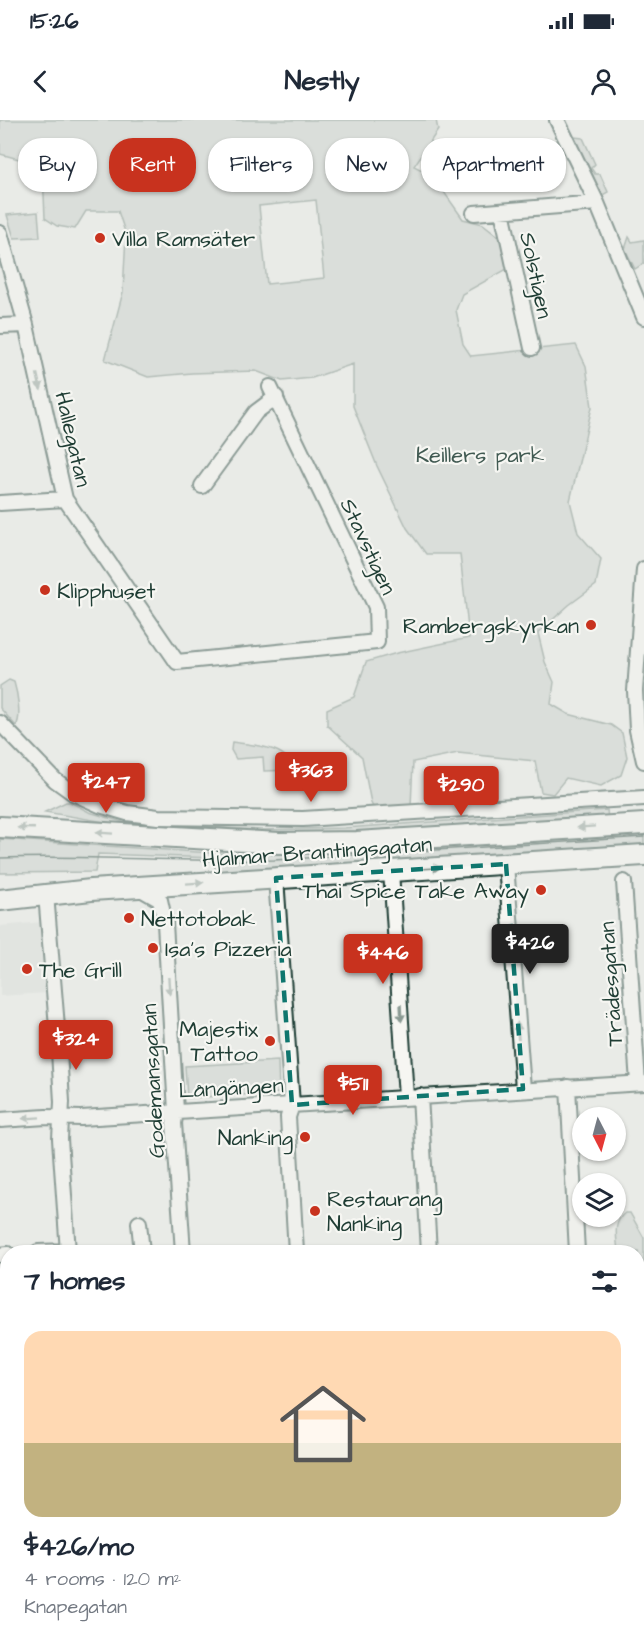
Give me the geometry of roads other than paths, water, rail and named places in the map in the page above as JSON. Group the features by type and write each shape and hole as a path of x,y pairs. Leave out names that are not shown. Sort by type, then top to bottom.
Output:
{"main road":[{"name":"Hjalmar Brantingsgatan","path":"0,827 279,843 357,842 644,824"},
{"name":"Hjalmar Brantingsgatan","path":"0,900 137,887 644,855"}],"street":[{"path":"557,120 597,203 644,317"},
{"name":"Solstigen","path":"474,213 597,203"},
{"name":"Solstigen","path":"502,211 531,348"},
{"name":"Hallegatan","path":"0,233 26,324 65,499 177,662"},
{"path":"0,326 26,324"},
{"name":"Stavstigen","path":"177,662 377,642 376,607 273,392 202,486"},
{"path":"0,503 65,499"},
{"path":"644,569 635,691 637,730 644,761"},
{"path":"0,723 54,780 73,793 100,805 127,813 158,817 313,819 644,798"},
{"path":"506,864 523,1089"},
{"path":"391,871 428,1245"},
{"path":"276,878 291,1105 288,1117 296,1245"},
{"name":"Trädesgatan","path":"624,882 641,1083"},
{"name":"Godemansgatan","path":"137,887 160,900 162,907 183,1245"},
{"path":"46,894 56,1001 62,1117 60,1139 68,1245"},
{"name":"Långängen","path":"0,1120 81,1118 641,1083"},
{"path":"568,1087 577,1245"},
{"path":"139,1223 141,1245"}],"tram line":[{"path":"0,858 274,860 644,837"}],"place":[{"name":"Villa Ramsäter","path":"100,238"},
{"name":"Klipphuset","path":"45,590"},
{"name":"Rambergskyrkan","path":"591,625"},
{"name":"Thai Spice Take Away","path":"541,890"},
{"name":"Nettotobak","path":"129,918"},
{"name":"Isa's Pizzeria","path":"153,948"},
{"name":"The Grill","path":"27,969"},
{"name":"Majestix Tattoo","path":"270,1041"},
{"name":"Nanking","path":"305,1137"},
{"name":"Restaurang Nanking","path":"315,1211"}],"park label":[{"name":"Keillers park","path":"480,454"}]}
